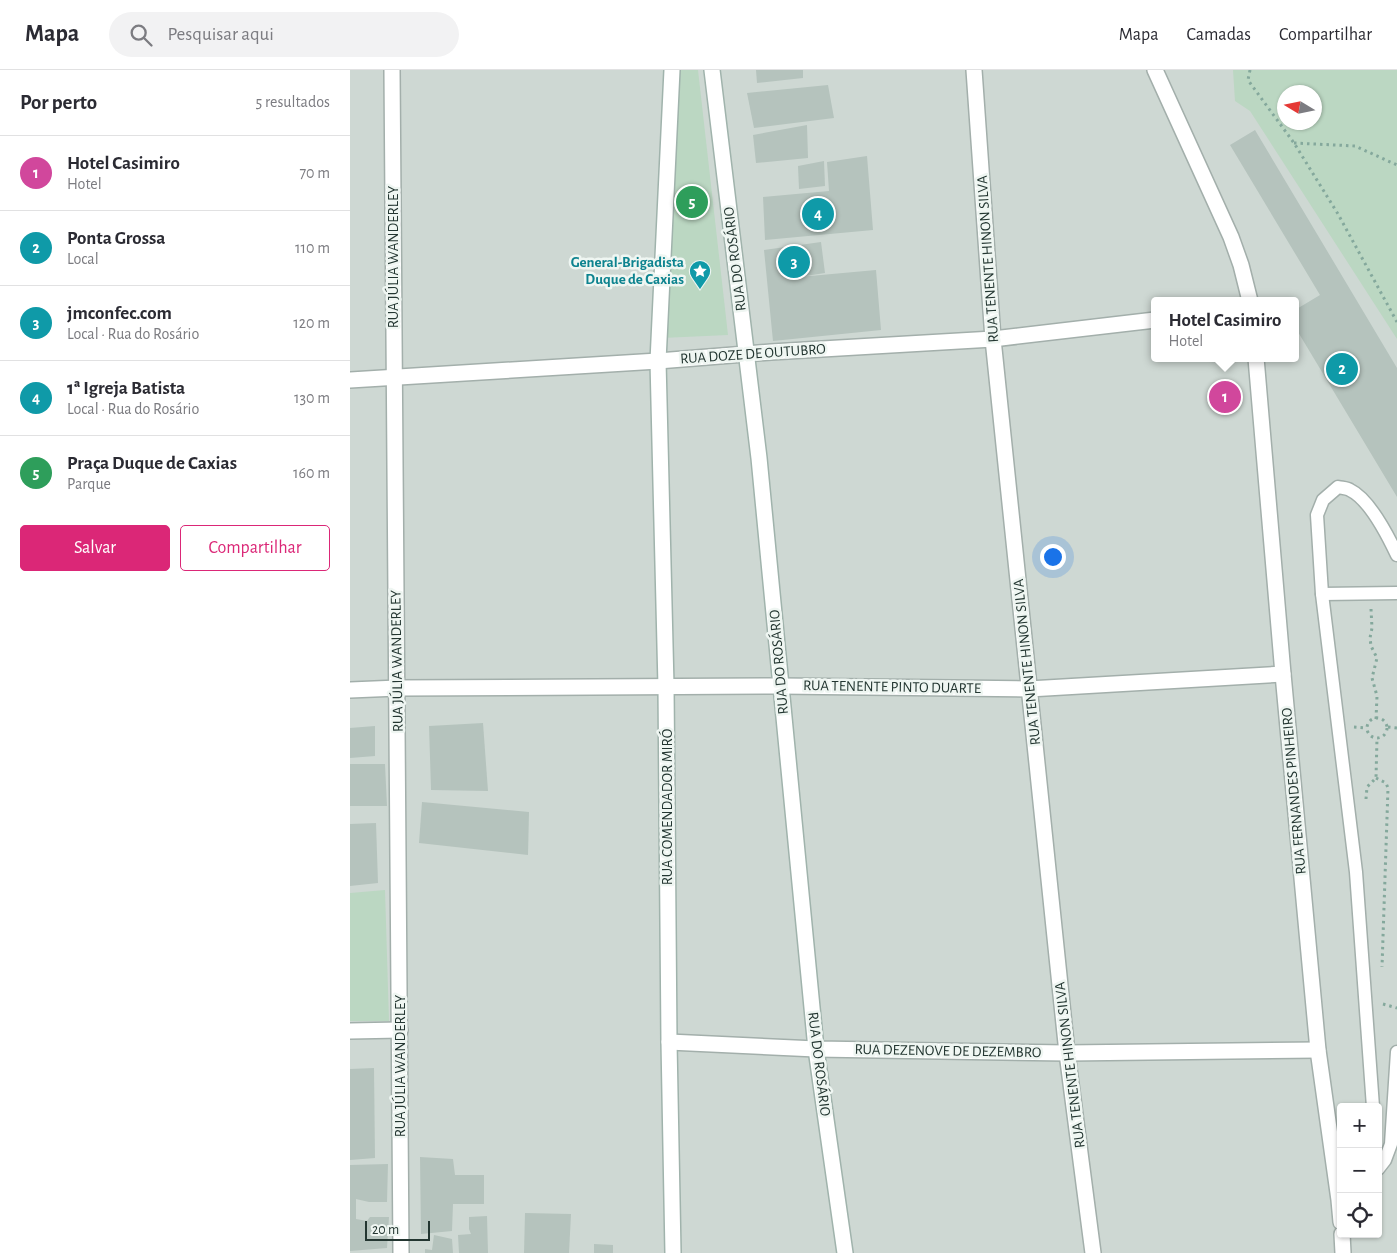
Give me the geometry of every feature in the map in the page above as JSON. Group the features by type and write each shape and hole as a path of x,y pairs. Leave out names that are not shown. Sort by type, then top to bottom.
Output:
{"street":[{"name":"RUA JÚLIA WANDERLEY","path":"392,70 401,1253"},
{"name":"RUA COMENDADOR MIRÓ","path":"672,70 658,361 666,686 673,1253"},
{"name":"RUA DO ROSÁRIO","path":"712,70 759,458 816,1049 845,1253"},
{"name":"RUA TENENTE HINON SILVA","path":"974,70 993,339 1067,1053 1093,1253"},
{"path":"1155,70 1231,237 1241,265 1249,297"},
{"name":"RUA DOZE DE OUTUBRO","path":"350,380 993,339 1151,320"},
{"name":"RUA FERNANDES PINHEIRO","path":"1256,362 1318,1050 1336,1149 1339,1193"},
{"name":"RUA TENENTE PINTO DUARTE","path":"350,690 666,686 1029,689 1283,674"},
{"path":"350,1031 400,1030"},
{"name":"RUA DEZENOVE DE DEZEMBRO","path":"669,1042 816,1049 1067,1053 1318,1050"},
{"path":"1342,1238 1343,1253"}],"lane":[{"path":"1373,1103 1356,872 1322,594 1317,515 1323,500 1338,487 1350,490 1366,503 1397,555"},
{"path":"1322,594 1397,593"},
{"path":"1382,1164 1391,1144 1397,1052"}],"path":[{"path":"1250,70 1248,80 1294,143 1338,214 1397,322"},
{"path":"1294,143 1355,146 1397,166"},
{"path":"1370,593 1372,628 1370,638 1371,646 1377,658 1372,678 1377,696 1376,719"},
{"path":"1388,727 1382,738 1370,736 1367,730 1368,724 1372,719 1379,718 1388,727 1397,728"},
{"path":"1378,738 1376,778 1386,782 1388,788 1382,972"},
{"path":"1384,996 1385,1004"}],"shaded area":[{"path":"350,70 1397,70 1397,1253 350,1253"}],"green space":[{"path":"679,70 698,70 728,335 662,338"},
{"path":"1233,70 1397,70 1397,339 1250,111 1235,101"},
{"path":"385,890 389,1021 350,1021 350,893"}],"building":[{"path":"756,70 803,70 803,78 757,83"},
{"path":"828,85 834,118 754,128 747,93"},
{"path":"807,125 808,158 756,163 753,135"},
{"path":"1255,130 1397,368 1397,497 1299,334 1299,308 1320,295 1230,145"},
{"path":"867,156 873,230 765,240 763,197 829,191 827,162"},
{"path":"824,161 825,186 799,189 798,166"},
{"path":"821,242 825,273 799,277 876,270 881,330 773,341 764,250"},
{"path":"483,723 488,791 431,790 429,726"},
{"path":"375,726 375,756 350,758 350,728"},
{"path":"350,764 385,764 387,806 350,806"},
{"path":"422,802 529,812 528,855 419,843"},
{"path":"376,823 378,883 350,886 350,824"},
{"path":"374,1068 375,1158 350,1160 350,1069"},
{"path":"420,1157 453,1159 455,1175 484,1175 484,1204 453,1204 452,1231 421,1234"},
{"path":"388,1164 387,1202 369,1202 356,1199 356,1219 367,1221 370,1217 389,1217 387,1248 350,1251 350,1165"},
{"path":"525,1213 571,1214 569,1253 524,1253"},
{"path":"487,1216 488,1253 459,1253 458,1235 471,1234 469,1217"},
{"path":"434,1235 452,1239 453,1253 425,1253 425,1249 432,1250"},
{"path":"594,1244 613,1245 613,1253 594,1253"}],"place":[{"name":"Praça Duque de Caxias","path":"692,202"},
{"name":"1ª Igreja Batista","path":"818,214"},
{"name":"jmconfec.com","path":"794,262"},
{"name":"General-Brigadista Duque de Caxias","path":"700,290"},
{"name":"Ponta Grossa","path":"1342,369"},
{"name":"Hotel Casimiro","path":"1225,397"}]}
